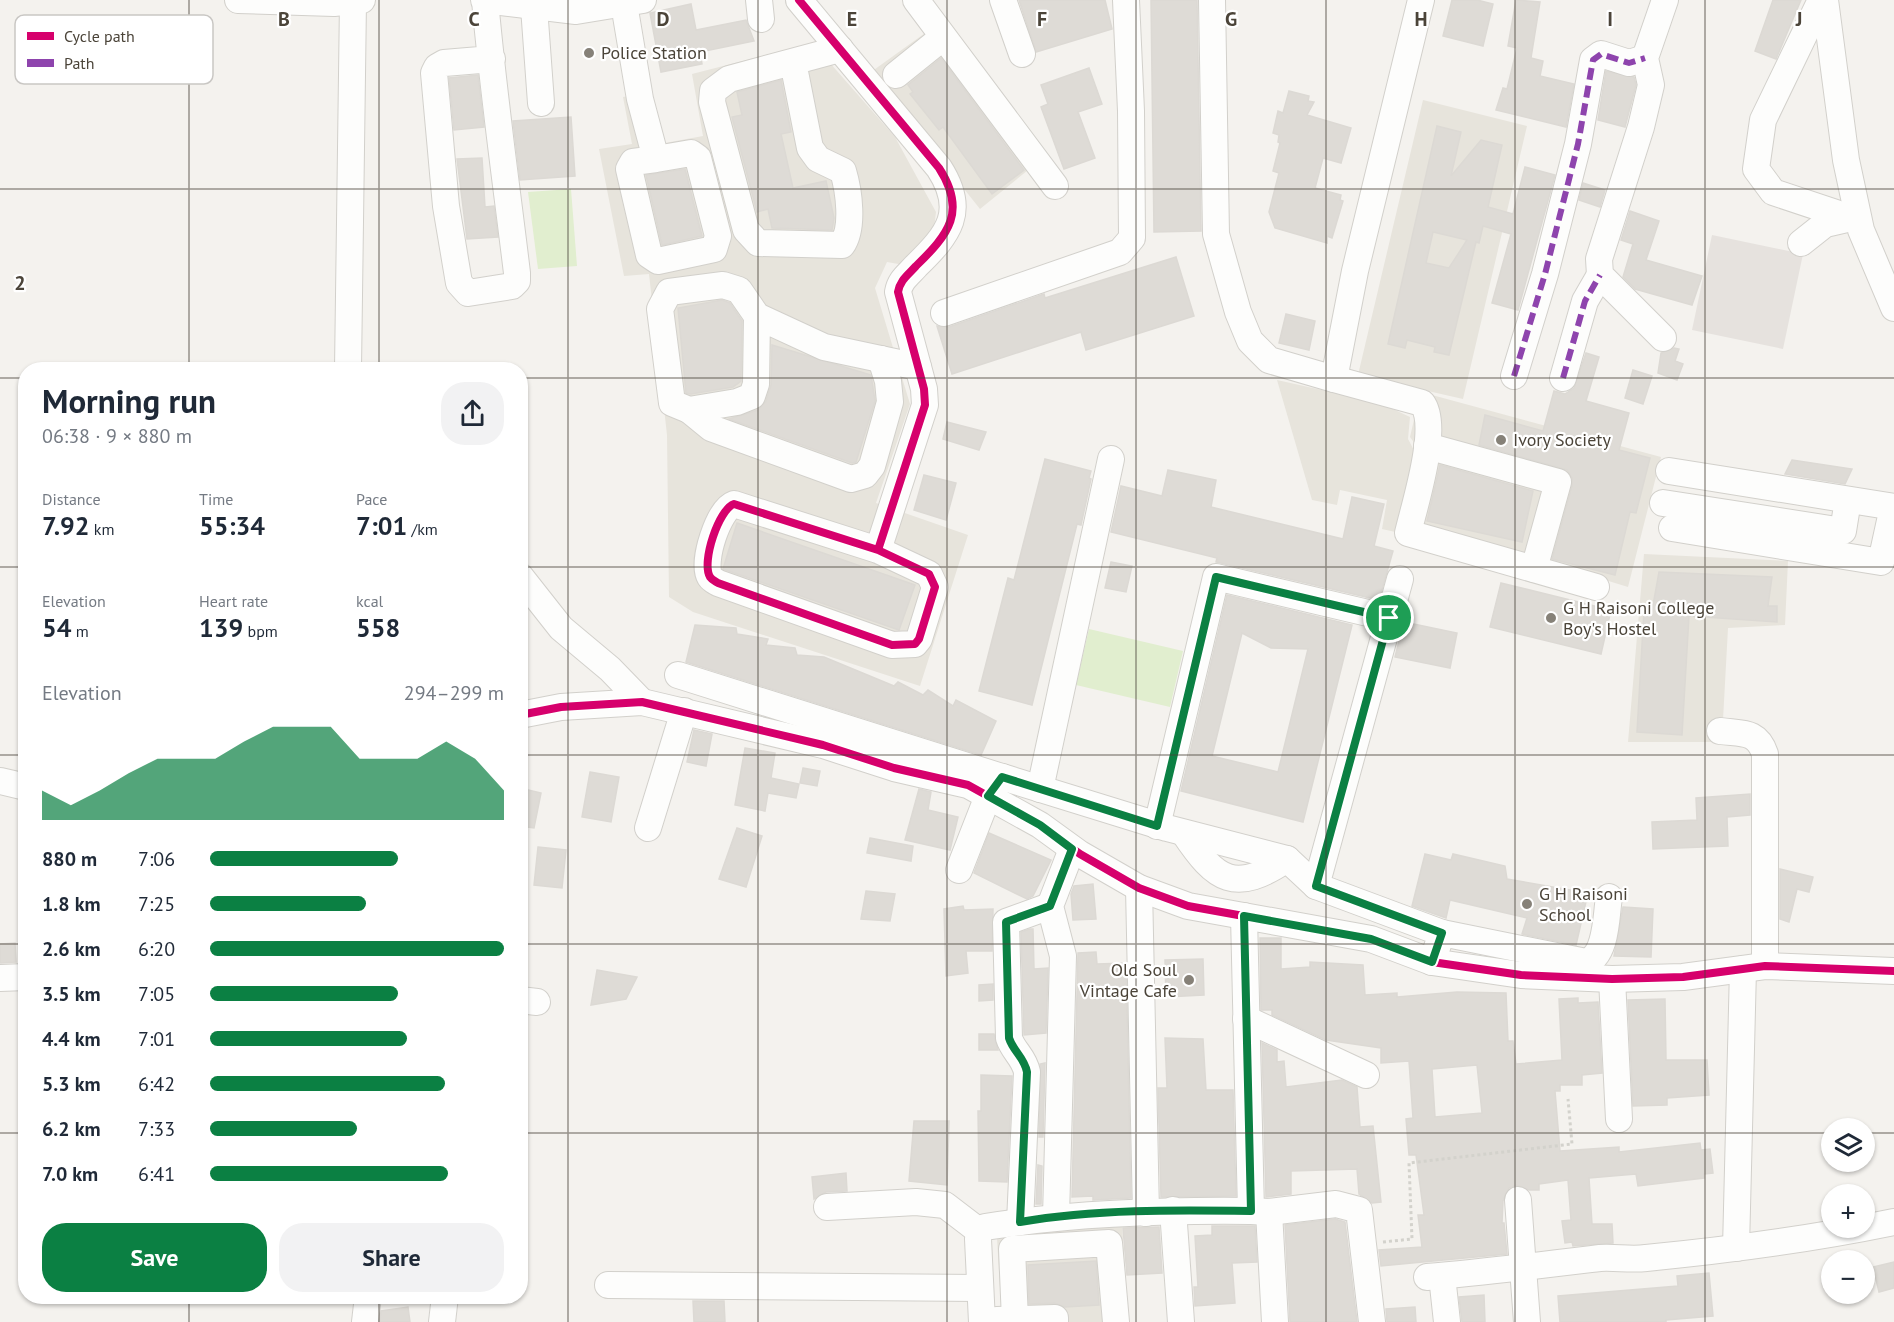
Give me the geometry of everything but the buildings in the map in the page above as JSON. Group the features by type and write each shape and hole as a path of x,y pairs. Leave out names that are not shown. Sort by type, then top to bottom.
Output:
{"street":[{"path":"238,0 351,1 348,362"},
{"path":"492,59 444,63 437,67 434,73 448,217 459,283 468,293 512,286 517,281 492,59 490,0 576,11 633,2 640,99 656,159"},
{"path":"799,0 939,168 950,183 955,202 952,221 943,236 900,283 901,306 924,389 925,405 878,550"},
{"path":"916,0 942,38 1055,186"},
{"path":"1003,0 1022,54"},
{"path":"944,313 1120,252 1132,238 1131,111 1126,0"},
{"path":"1212,0 1216,234 1238,312 1250,340 1269,360 1422,403 1428,410 1427,446 1408,533 1596,587"},
{"path":"1334,379 1355,272 1421,0"},
{"path":"1563,378 1585,301 1600,275 1599,259 1641,127 1651,85 1645,58 1665,0"},
{"path":"1802,243 1825,224 1851,218 1773,192 1756,169 1763,120 1823,0"},
{"path":"1823,0 1846,160 1861,230 1884,267 1894,308"},
{"path":"534,7 541,102"},
{"path":"896,75 942,38"},
{"path":"793,62 810,148 818,159 843,171 848,228 847,238 842,245 768,244 753,240 746,230 712,102 713,91 720,84 793,62 840,49"},
{"path":"1514,376 1545,274 1578,144 1593,60 1601,54 1629,63 1645,58"},
{"path":"691,153 698,159 718,236 714,249 658,261 649,255 629,169 633,162 656,159 691,153"},
{"path":"1600,275 1663,338"},
{"path":"881,359 888,381 890,402 872,466 857,479 851,479 711,428 689,410 672,403 660,309 669,292 723,285 739,290 757,316 824,347 881,359 918,367"},
{"path":"689,410 737,402 752,396 756,384 757,316"},
{"path":"1427,446 1558,482 1534,569"},
{"path":"1040,789 1111,459"},
{"path":"1669,471 1894,507 1881,562 1672,528"},
{"path":"1663,503 1843,531 1848,500"},
{"path":"734,504 878,550 929,574 934,581 935,587 919,639 915,644 892,645 718,583 710,577 708,568 708,553 723,510 734,504"},
{"path":"1157,826 1216,577 1389,618"},
{"path":"1316,886 1400,579"},
{"path":"528,586 561,628 610,669 642,702"},
{"path":"678,675 995,787 1072,849 1138,888 1188,906 1371,939 1432,962 1521,975 1612,979 1683,977 1754,968 1894,971"},
{"path":"528,713 561,707 642,702 823,745 894,768 968,785 1040,789 1157,826 1287,859 1316,886 1442,933 1586,962 1593,960 1599,952 1610,897"},
{"path":"648,828 684,711"},
{"path":"1720,731 1752,735 1761,742 1765,754 1736,1248"},
{"path":"0,781 18,785"},
{"path":"959,870 995,787"},
{"path":"1056,1217 1063,956 1050,906 1072,849"},
{"path":"1138,888 1146,1213"},
{"path":"1020,1222 1027,1072 1022,1056 1011,1046 1009,1038 1006,922 1050,906"},
{"path":"1244,916 1246,1019 1260,1211 1275,1322"},
{"path":"1432,962 1442,933"},
{"path":"0,978 18,977"},
{"path":"1612,979 1619,1119"},
{"path":"1246,1019 1366,1076"},
{"path":"1518,1200 1527,1322"},
{"path":"828,1207 916,1202 945,1205 979,1232"},
{"path":"979,1232 985,1227 1056,1217 1173,1210 1260,1211 1336,1204 1359,1210 1372,1322"},
{"path":"1173,1210 1181,1322"},
{"path":"1447,1322 1435,1277 1602,1258 1642,1259 1736,1248 1833,1235 1894,1222"},
{"path":"979,1232 982,1321 1055,1318 1055,1322"},
{"path":"1015,1320 1012,1249 1109,1243 1116,1322"},
{"path":"608,1285 980,1287"},
{"path":"365,1322 367,1304"},
{"path":"442,1322 444,1304"}],"path":[{"path":"1363,1243 1412,1239 1409,1163 1572,1144 1568,1099"}],"shaded area":[{"path":"946,18 1043,158 980,209 871,72"},
{"path":"789,49 799,75 830,63 895,137 936,212 933,237 904,265 887,262 875,288 910,404 876,503 968,535 920,686 693,612 669,597 667,435 649,274 624,276 599,149 632,144 623,97 652,92 665,143 703,136 692,74"},
{"path":"1423,100 1527,126 1463,399 1362,376 1661,457 1628,587 1414,521 1429,463 1410,437 1416,411 1358,375"},
{"path":"1712,235 1803,254 1783,349 1692,330"},
{"path":"1277,380 1380,403 1410,417 1408,439 1416,454 1400,533 1382,529 1387,500 1340,490 1337,505 1312,500"},
{"path":"1644,554 1788,561 1785,625 1728,628 1723,720 1715,721 1712,742 1628,742"},
{"path":"1122,1226 1129,1322 1002,1322 997,1238 1011,1231"}],"green space":[{"path":"571,189 577,266 538,269 528,192"},
{"path":"1089,629 1183,651 1170,707 1076,685"}],"marked path":[{"path":"1514,376 1545,274 1578,144 1593,60 1601,54 1629,63 1645,58"},
{"path":"1563,378 1585,301 1600,275"}],"cycle path":[{"path":"799,0 939,168 952,197 953,209 945,232 905,278 898,292 924,389 925,405 878,550 734,504 728,508 717,525 710,549 708,570 711,578 718,583 892,645 915,644 919,639 935,587 929,574 878,550"},
{"path":"528,713 561,707 642,702 823,745 894,768 968,785 1040,825 1080,854 1139,888 1188,906 1371,939 1432,962 1521,975 1612,979 1683,977 1765,966 1894,971"}],"place":[{"name":"Police Station","path":"589,53"},
{"name":"Ivory Society","path":"1501,440"},
{"name":"G H Raisoni College Boy's Hostel","path":"1551,618"},
{"name":"G H Raisoni School","path":"1527,904"},
{"name":"Old Soul Vintage Cafe","path":"1189,980"}],"route":[{"path":"1216,577 1389,618 1316,886 1442,933 1432,962 1371,939 1244,916 1251,1211 1173,1210 1056,1217 1020,1222 1027,1072 1022,1056 1011,1046 1009,1038 1006,922 1050,906 1072,849 1040,825 988,796 1002,777 1157,826 1216,577"}]}
